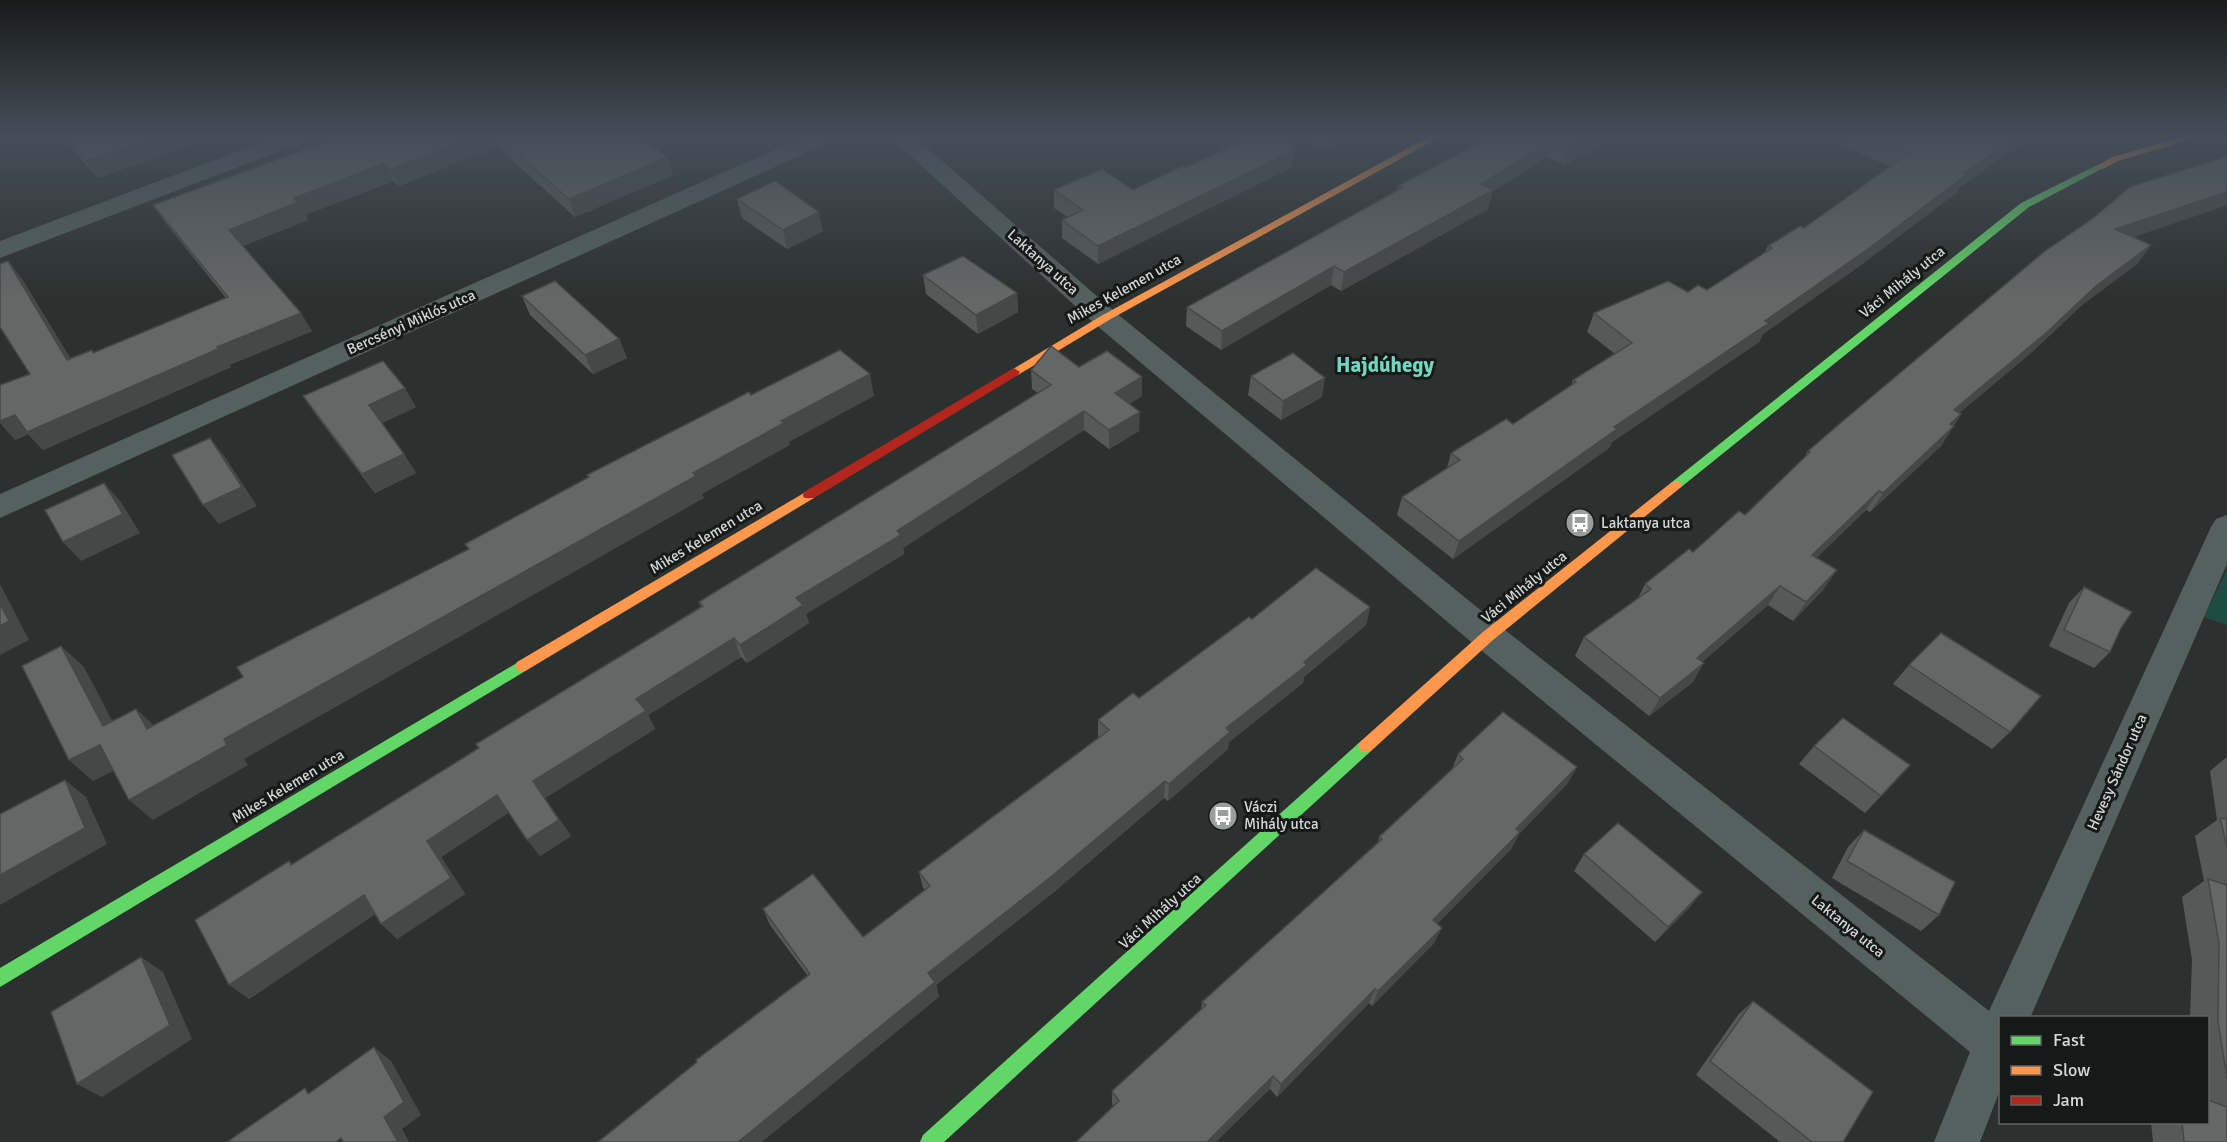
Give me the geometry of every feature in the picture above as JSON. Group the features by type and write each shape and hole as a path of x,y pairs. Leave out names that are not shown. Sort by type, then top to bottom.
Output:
{"street":[{"path":"0,250 156,190"},
{"name":"Bercsényi Miklós utca","path":"0,507 704,190"},
{"name":"Laktanya utca","path":"961,190 1105,318 1488,636 1999,1030"},
{"name":"Mikes Kelemen utca","path":"0,978 1105,318 1338,190"},
{"name":"Váci Mihály utca","path":"930,1142 1488,636 2025,205 2054,190"},
{"name":"Hevesy Sándor utca","path":"2008,1016 2227,527"},
{"name":"Hevesy Sándor utca","path":"1957,1142 1999,1037"}],"green space":[{"path":"2227,570 2227,625 2204,617"}],"building":[{"path":"193,190 314,190 294,198 298,202 229,230 301,313 217,347 218,349 27,432 15,415 0,421 0,385 30,374 0,327 0,264 8,261 67,360 92,350 93,353 228,297 153,205"},
{"path":"559,190 590,190 569,199"},
{"path":"755,190 788,190 819,212 783,230 737,199"},
{"path":"1054,190 1212,190 1098,246 1062,220 1083,210"},
{"path":"1398,190 1492,190 1344,272 1334,266 1222,331 1187,307"},
{"path":"1857,190 1945,190 1868,249 1765,321 1769,323 1614,427 1617,429 1459,541 1402,497 1460,460 1451,453 1506,419 1513,424 1576,382 1573,380 1632,343 1594,313 1668,281 1688,292 1698,285 1707,290 1772,248 1768,246 1800,226 1804,228"},
{"path":"2126,190 2227,190 2115,229 2151,245 2096,286 2046,333 1954,410 1961,414 1950,424 1954,426 1883,493 1879,491 1812,555 1837,570 1806,602 1780,586 1697,658 1704,663 1660,698 1584,637 1651,589 1645,584 1689,549 1693,552 1739,511 1745,515 1810,452 1808,451 1844,420 2045,251 2092,219"},
{"path":"963,256 1017,293 976,315 923,275"},
{"path":"555,281 619,339 585,355 522,296"},
{"path":"1051,346 1079,367 1107,351 1142,377 1115,393 1140,412 1109,430 1084,411 897,531 901,535 796,598 803,605 740,645 734,638 636,699 646,711 533,781 559,820 527,840 497,795 427,841 451,878 381,924 364,895 229,985 195,920 289,861 291,865 479,748 476,744 703,606 699,602 1051,385 1031,370"},
{"path":"840,350 870,374 781,421 784,423 693,473 696,476 224,739 227,745 129,800 100,745 69,760 22,666 61,646 103,726 136,709 147,729 243,677 237,667 469,549 465,544 589,477 587,475 749,392 751,395"},
{"path":"1293,353 1325,378 1283,401 1251,376"},
{"path":"383,361 405,388 369,405 404,454 362,474 303,396"},
{"path":"210,438 242,487 203,505 172,455"},
{"path":"104,483 123,514 63,542 45,510"},
{"path":"1316,568 1370,607 1304,662 1307,665 1226,728 1230,732 1169,784 1165,781 1052,876 928,973 935,982 738,1142 598,1142 697,1062 696,1060 810,974 763,909 813,874 863,937 930,886 919,872 1109,730 1098,720 1133,693 1139,698 1249,617 1252,619"},
{"path":"2084,587 2132,612 2121,628 2110,652 2064,630"},
{"path":"0,604 9,621 0,626"},
{"path":"1941,633 2041,696 2010,732 1909,665"},
{"path":"1503,712 1577,767 1516,829 1520,832 1433,920 1442,928 1378,991 1375,989 1281,1084 1273,1076 1207,1142 1076,1142 1119,1101 1112,1091 1206,1005 1202,1002 1382,839 1379,837 1463,759 1458,754"},
{"path":"1843,718 1910,765 1881,796 1814,746"},
{"path":"65,780 85,828 0,875 0,814"},
{"path":"2220,818 2227,819 2227,847"},
{"path":"1618,823 1702,892 1668,927 1584,854"},
{"path":"1864,830 1955,882 1939,915 1847,861"},
{"path":"2208,879 2227,885 2227,1078 2218,1021 2219,943"},
{"path":"141,957 170,1025 77,1084 51,1012"},
{"path":"1753,1001 1873,1092 1843,1142 1812,1142 1710,1061"},
{"path":"374,1047 404,1102 384,1117 398,1142 343,1142 341,1138 336,1142 227,1142 305,1088 308,1094"},
{"path":"2209,1100 2227,1107 2227,1142 2184,1142 2182,1124 2209,1124"}],"traffic: fast":[{"path":"1676,485 2025,205 2054,190"},
{"path":"0,978 522,666"},
{"path":"930,1142 1366,746"}],"traffic: slow":[{"path":"1014,372 1105,318 1338,190"},
{"path":"1366,746 1488,636 1676,485"},
{"path":"522,666 809,495"}],"traffic: jam":[{"path":"809,495 1014,372"}],"place":[{"name":"Laktanya utca","path":"1580,523"},
{"name":"Váczi Mihály utca","path":"1223,816"}],"district":[{"name":"Hajdúhegy","path":"1385,365"}]}
